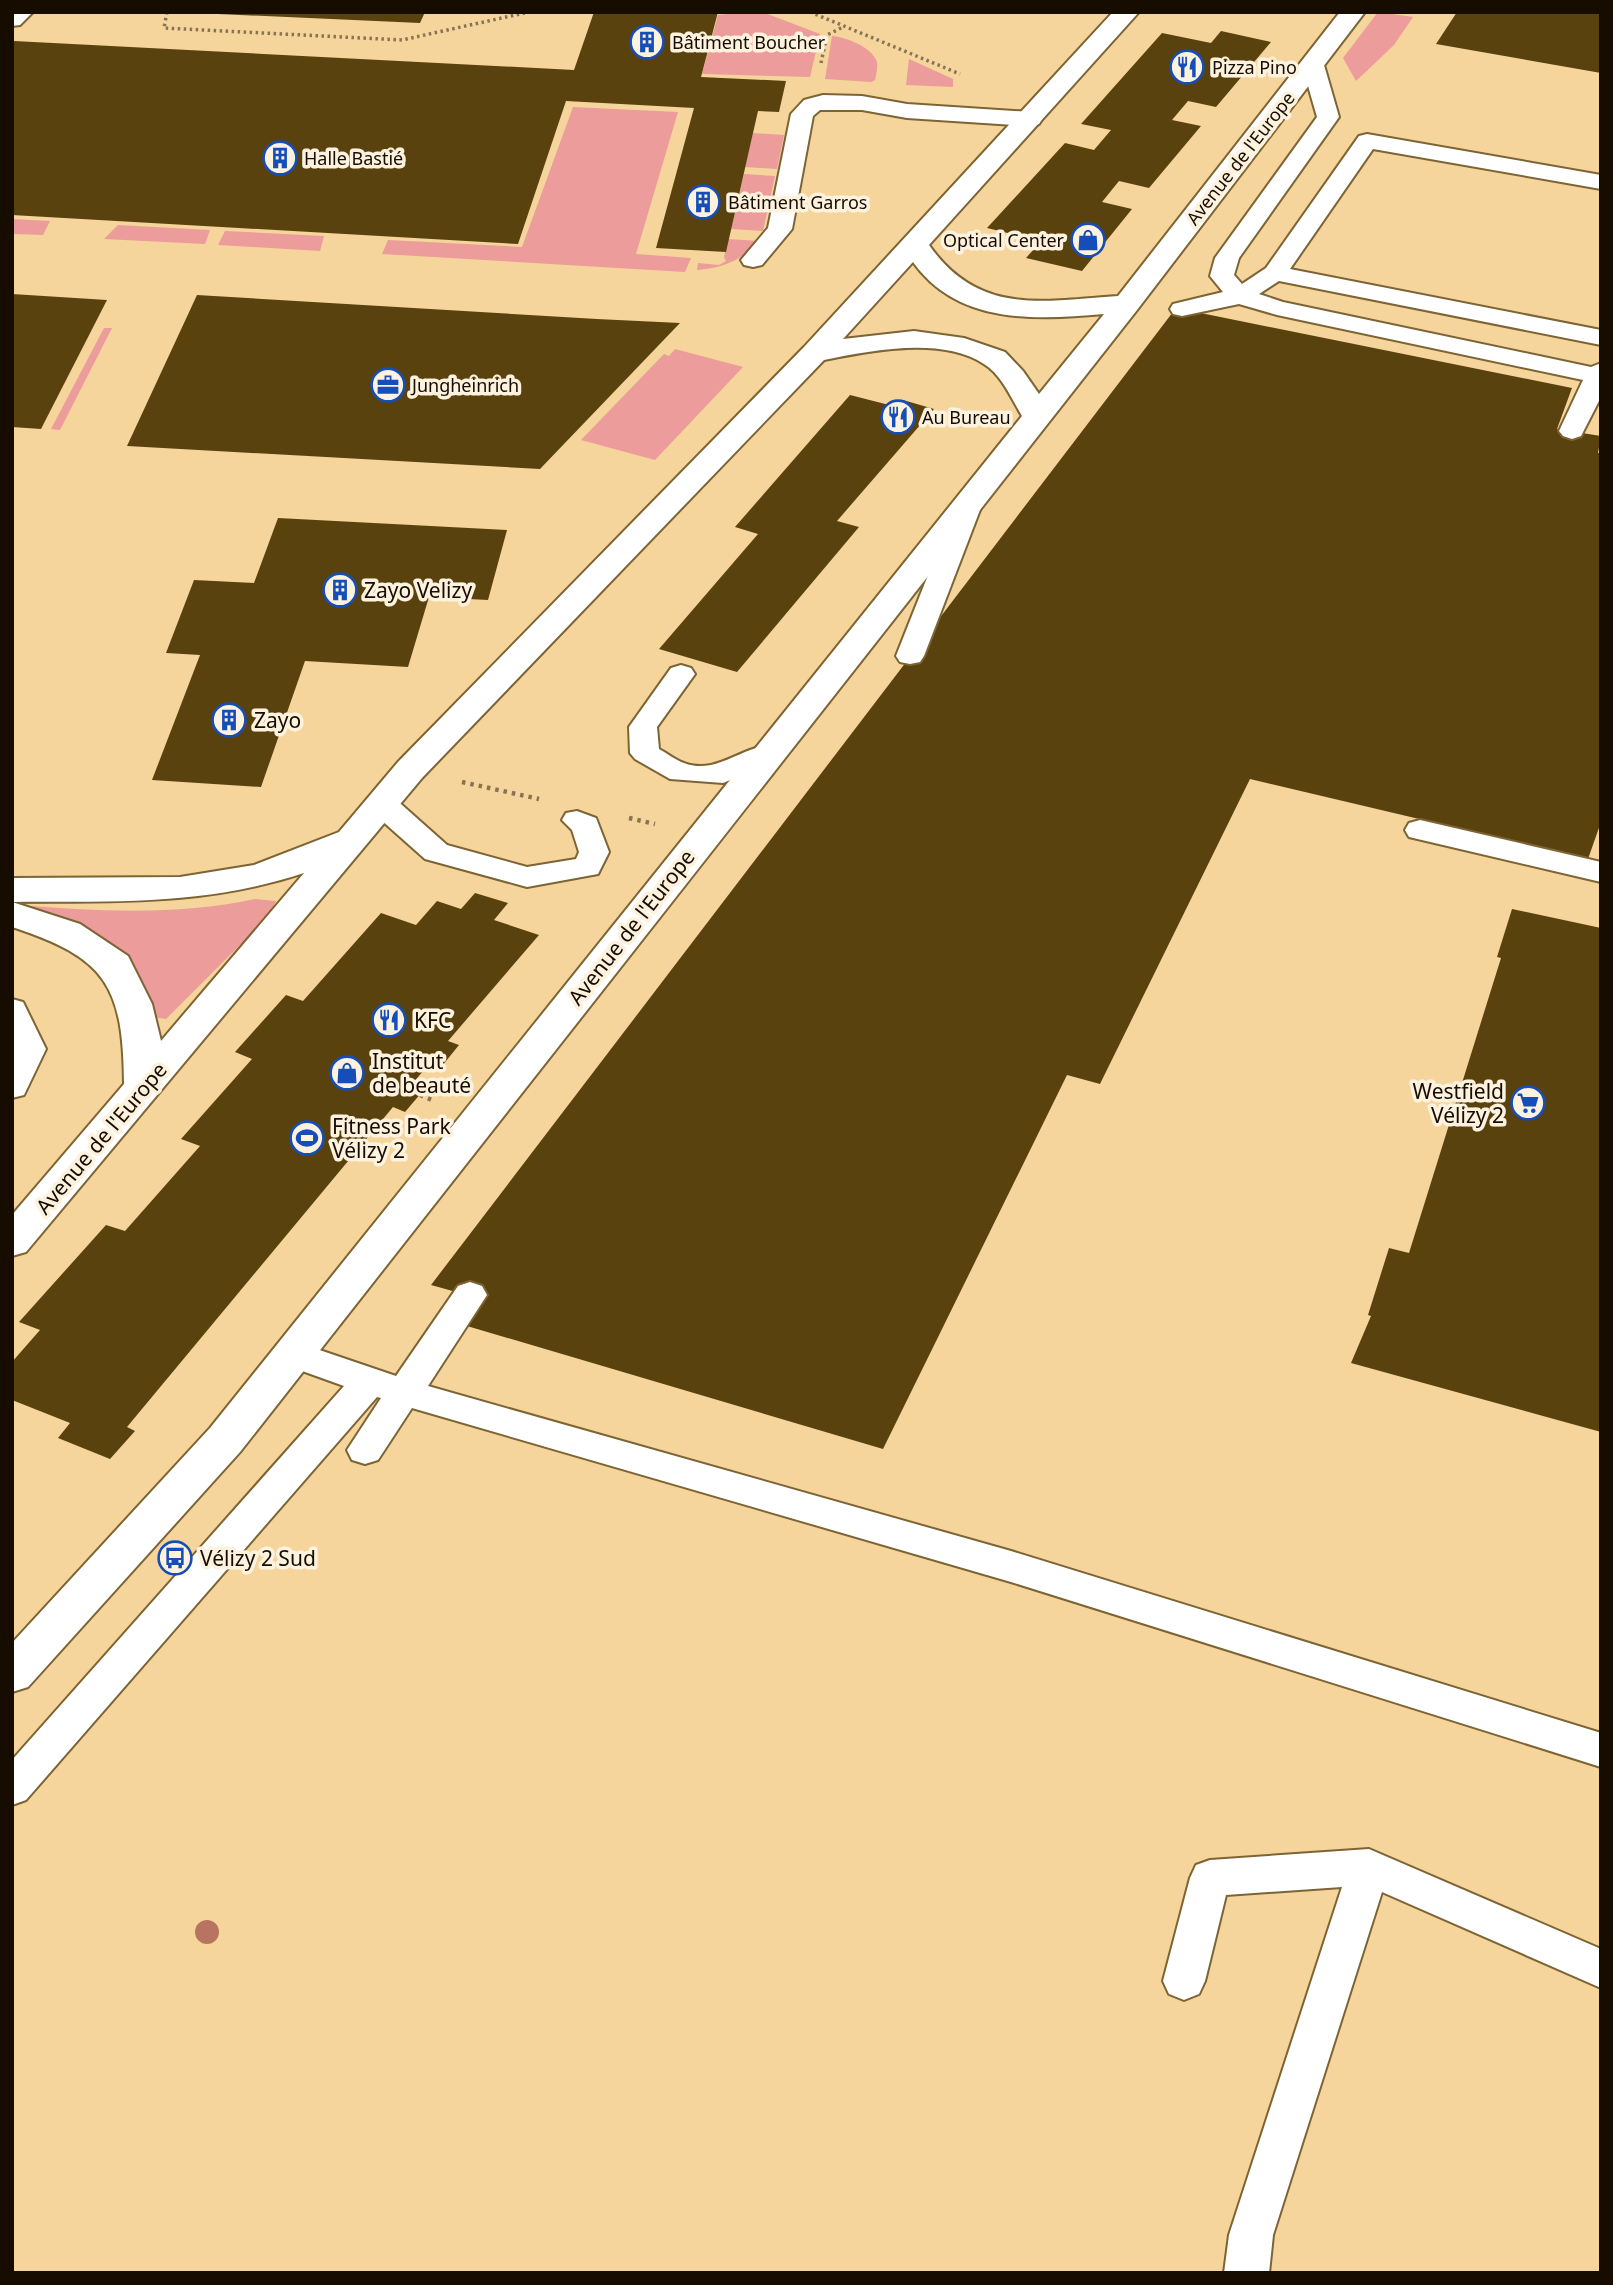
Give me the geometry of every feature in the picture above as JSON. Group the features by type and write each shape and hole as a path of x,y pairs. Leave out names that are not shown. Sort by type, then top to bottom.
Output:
{"street":[{"name":"Avenue de l'Europe","path":"12,1242 410,770 814,353 1128,12"},
{"name":"Avenue de l'Europe","path":"12,1674 225,1440 771,753 1036,414 1127,303 1353,12"},
{"path":"914,244 932,269 952,288 988,303 1030,310 1127,303"},
{"path":"814,353 873,342 918,338 958,344 994,357 1020,385 1036,414"},
{"path":"12,890 135,892 225,885 307,861 353,836"},
{"path":"12,914 67,932 115,965 136,1016 142,1040 143,1087"}],"lane":[{"path":"12,20 22,12"},
{"path":"1313,65 1328,117 1227,258 1223,276 1240,296 1277,309 1598,380 1572,431"},
{"path":"753,260 780,229 804,109 823,102 862,103 907,111 1037,113"},
{"path":"1182,309 1240,296 1275,273 1367,141 1601,182"},
{"path":"1275,273 1601,338"},
{"path":"910,656 973,495"},
{"path":"681,674 643,727 645,753 680,773 723,774 771,753"},
{"path":"382,804 436,852 527,877 587,867 594,852 585,825 576,820"},
{"path":"1420,830 1601,872"},
{"path":"12,1010 30,1049 12,1087"},
{"path":"365,1450 470,1295"},
{"path":"293,1354 405,1393 811,1507 1222,1629 1601,1749"},
{"path":"12,1788 369,1382"},
{"path":"1184,1981 1210,1878 1369,1867 1601,1969"},
{"path":"1246,2273 1251,2235 1369,1867"}],"path":[{"path":"167,12 164,28 402,40 529,12"},
{"path":"810,12 954,70 964,77"}],"shaded area":[{"path":"12,12 1601,12 1601,2273 12,2273"},
{"path":"1378,12 1413,17 1394,45 1356,81 1343,58"},
{"path":"765,13 820,34 810,77 702,74 718,15"},
{"path":"832,36 844,38 870,52 877,62 875,80 825,79"},
{"path":"909,59 953,79 953,87 906,85"},
{"path":"573,107 678,112 636,254 691,258 685,272 382,254 388,240 522,247"},
{"path":"753,133 784,135 777,169 745,167"},
{"path":"744,174 775,176 763,231 731,229"},
{"path":"12,219 50,221 43,235 12,234"},
{"path":"118,225 210,230 205,244 104,239"},
{"path":"225,231 324,236 320,251 218,245"},
{"path":"728,239 759,241 731,262 715,267 697,270 698,263 719,265 726,261 724,257"},
{"path":"104,328 112,328 60,430 51,429"},
{"path":"675,349 743,367 655,460 581,440 664,354 669,356"},
{"path":"255,899 276,901 270,915 166,1019 153,1017 16,905 136,911 196,908"}],"building":[{"path":"218,12 425,12 420,23"},
{"name":"Halle Bastié","path":"594,12 718,12 701,77 786,81 779,112 758,111 726,252 656,248 694,108 566,101 518,244 12,215 14,41 574,70"},
{"path":"1457,12 1601,12 1601,73 1436,44"},
{"path":"1221,31 1271,42 1216,107 1188,101 1172,120 1201,126 1149,188 1119,181 1102,202 1132,209 1082,271 1026,258 1041,241 987,228 1065,143 1094,150 1111,130 1081,124 1162,33 1211,43"},
{"path":"12,294 107,300 41,429 12,427"},
{"name":"Jungheinrich","path":"197,295 680,323 540,469 127,446"},
{"path":"1176,308 1572,388 1557,429 1601,436 1598,453 1601,453 1601,822 1588,859 1250,779 1100,1084 1067,1075 883,1449 467,1326 485,1300 431,1285"},
{"path":"850,395 897,407 903,400 934,409 837,521 859,527 737,672 659,649 758,534 735,527"},
{"name":"Zayo Velizy","path":"278,518 507,530 488,600 429,597 408,667 305,661 261,787 152,780 200,655 166,653 194,580 254,583"},
{"path":"475,893 508,903 494,920 539,935 448,1041 459,1045 442,1066 431,1062 415,1081 428,1085 405,1112 393,1107 127,1427 135,1431 110,1459 58,1438 70,1423 12,1400 12,1362 40,1330 19,1322 106,1225 125,1231 200,1146 181,1139 252,1059 235,1052 286,995 303,1001 381,913 416,925 437,901 461,909"},
{"name":"Westfield Vélizy 2","path":"1512,909 1601,928 1601,1432 1351,1363 1371,1316 1368,1315 1389,1248 1409,1253 1501,958 1497,957"}],"place":[{"name":"Bâtiment Boucher","path":"647,42"},
{"name":"Pizza Pino","path":"1187,67"},
{"name":"Halle Bastié","path":"280,158"},
{"name":"Bâtiment Garros","path":"703,202"},
{"name":"Optical Center","path":"1088,240"},
{"name":"Jungheinrich","path":"388,385"},
{"name":"Au Bureau","path":"898,417"},
{"name":"Zayo Velizy","path":"340,590"},
{"name":"Zayo","path":"229,720"},
{"name":"KFC","path":"389,1020"},
{"name":"Institut de beauté","path":"347,1073"},
{"name":"Westfield Vélizy 2","path":"1528,1103"},
{"name":"Fitness Park Vélizy 2","path":"307,1138"},
{"name":"Vélizy 2 Sud","path":"175,1558"}]}
